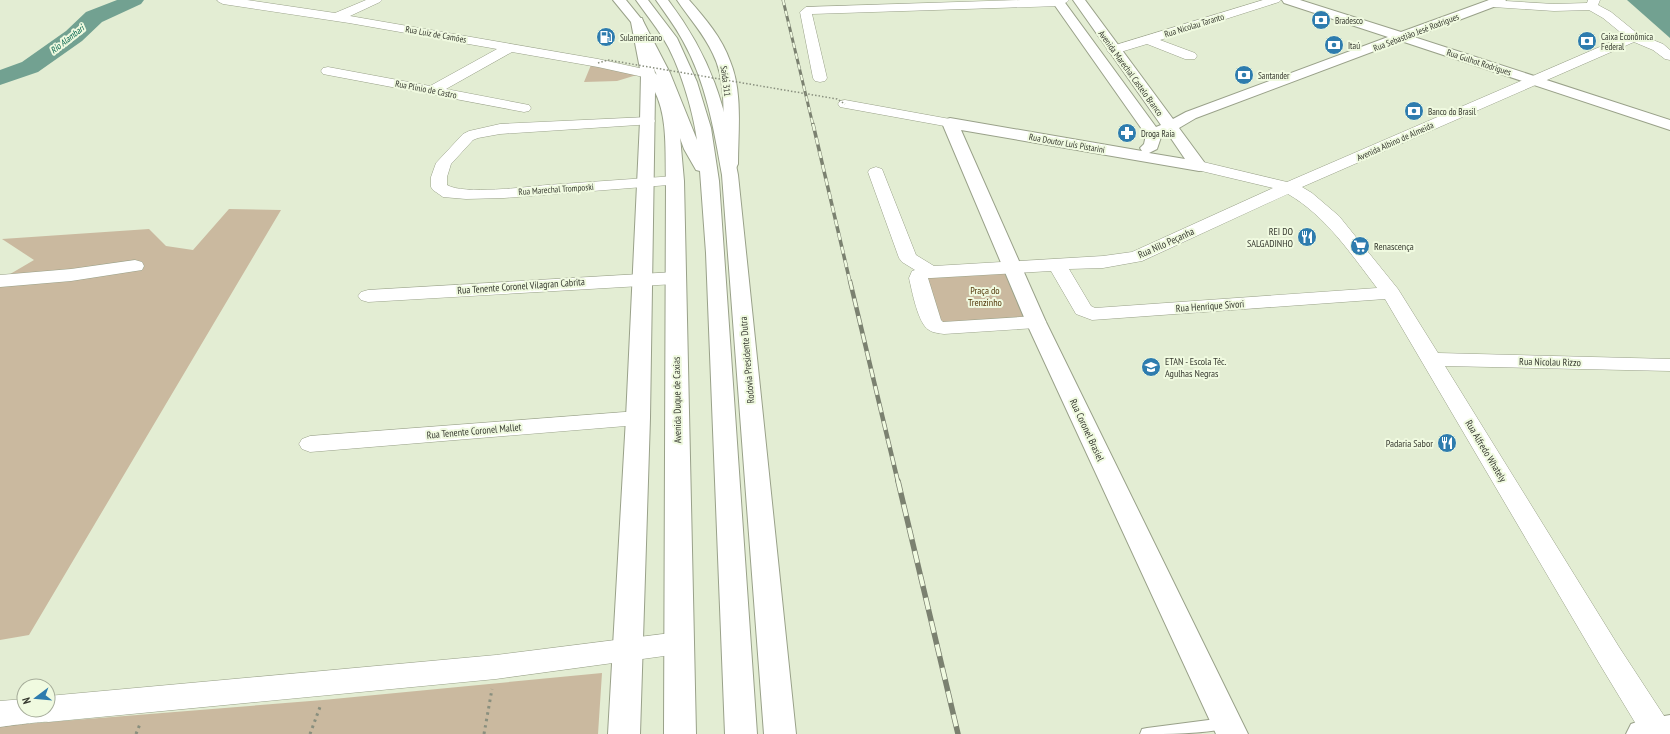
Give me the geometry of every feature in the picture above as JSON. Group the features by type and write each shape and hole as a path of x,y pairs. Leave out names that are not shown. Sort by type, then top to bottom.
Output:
{"main road":[{"path":"618,0 637,21 663,73 692,149 720,178"},
{"name":"Rodovia Presidente Dutra","path":"642,0 670,38 690,82 703,128 720,178 780,734"},
{"name":"Rodovia Presidente Dutra","path":"662,0 689,38 709,83 722,125 720,178 741,734"},
{"name":"Saída 311","path":"683,0 708,34 723,61 729,86 720,178"},
{"name":"Avenida Marechal Castelo Branco","path":"1079,0 1198,166"},
{"name":"Rua Gulhot Rodrigues","path":"1288,0 1670,126"},
{"name":"Avenida Marechal Castelo Branco","path":"1060,1 1154,135"},
{"name":"Rua Sebastião Jesé Rodrigues","path":"1154,135 1191,115 1496,1"},
{"path":"624,734 647,183 648,74 637,21"},
{"name":"Avenida Duque de Caxias","path":"648,74 657,80 665,94 670,115 675,181 680,734"},
{"name":"Rua Doutor Luís Pistarini","path":"950,123 1198,166"},
{"name":"Rua Coronel Brasiel","path":"950,123 1036,322 1229,729"},
{"path":"1139,156 1151,146 1154,135"}],"street":[{"name":"Rua Luiz de Camões","path":"223,0 337,17 598,63 648,74"},
{"path":"337,17 376,0"},
{"name":"Rua Nicolau Taranto","path":"1114,50 1274,0"},
{"path":"820,78 811,7 1060,1"},
{"path":"1496,1 1538,7 1593,3 1634,37 1658,47 1670,56"},
{"name":"Avenida Albino de Almeida","path":"1289,187 1634,37"},
{"path":"1148,40 1190,56"},
{"path":"432,91 509,48"},
{"name":"Rua Plinio de Castro","path":"328,71 524,108"},
{"name":"Rua Doutor Luís Pistarini","path":"845,104 950,123"},
{"name":"Rua Marechal Tromposki","path":"648,121 500,129 474,134 468,137 444,163 439,176 439,188 449,193 504,193 675,181"},
{"name":"Rua Doutor Luís Pistarini","path":"1198,166 1289,187"},
{"path":"876,172 908,258 930,272"},
{"name":"Rua Nilo Peçanha","path":"1011,266 1103,262 1136,257 1289,187"},
{"name":"Rua Alfredo Whately","path":"1289,187 1306,197 1333,220 1391,293 1657,732"},
{"name":"Rua Henrique Sivori","path":"1058,264 1083,310 1092,314 1391,293"},
{"path":"0,281 71,276 134,266"},
{"path":"1011,266 930,272 919,275 918,278 932,324 937,327 944,328 1036,322"},
{"name":"Rua Tenente Coronel Vilagran Cabrita","path":"368,296 643,278 675,278"},
{"name":"Rua Nicolau Rizzo","path":"1431,359 1670,365"},
{"name":"Rua Tenente Coronel Mallet","path":"310,444 638,418"},
{"path":"56,708 496,667 679,643"},
{"path":"0,714 16,712"}],"lane":[{"path":"1147,734 1229,729"}],"path":[{"path":"598,63 608,60 616,61 837,98 845,104"},
{"path":"820,78 834,94 844,99 845,104"},
{"path":"484,734 496,667"},
{"path":"310,734 323,700 326,683"}],"green space":[{"path":"591,65 640,74 617,81 584,82"},
{"path":"229,209 281,210 29,635 0,640 0,280 34,260 2,239 149,229 166,246 193,250"},
{"name":"Praça do Trenzinho","path":"1008,269 1026,318 937,325 922,276"},
{"path":"602,673 598,734 0,734 0,726 323,700"}],"water":[{"path":"1627,0 1670,0 1670,38"}],"waterway":[{"name":"Rio Alambari","path":"0,78 30,67 74,36 94,17 134,0"}],"railway":[{"path":"783,0 813,125"},
{"path":"813,124 850,282"},
{"path":"850,281 898,482"},
{"path":"898,481 958,734"}],"place":[{"name":"Bradesco","path":"1321,20"},
{"name":"Sulamericano","path":"606,37"},
{"name":"Caixa Econômica Federal","path":"1587,41"},
{"name":"Itaú","path":"1334,45"},
{"name":"Santander","path":"1244,75"},
{"name":"Banco do Brasil","path":"1414,111"},
{"name":"Droga Raia","path":"1127,133"},
{"name":"REI DO SALGADINHO","path":"1307,237"},
{"name":"Renascença","path":"1360,246"},
{"name":"ETAN - Escola Téc. Agulhas Negras","path":"1151,367"},
{"name":"Padaria Sabor","path":"1447,443"}]}
